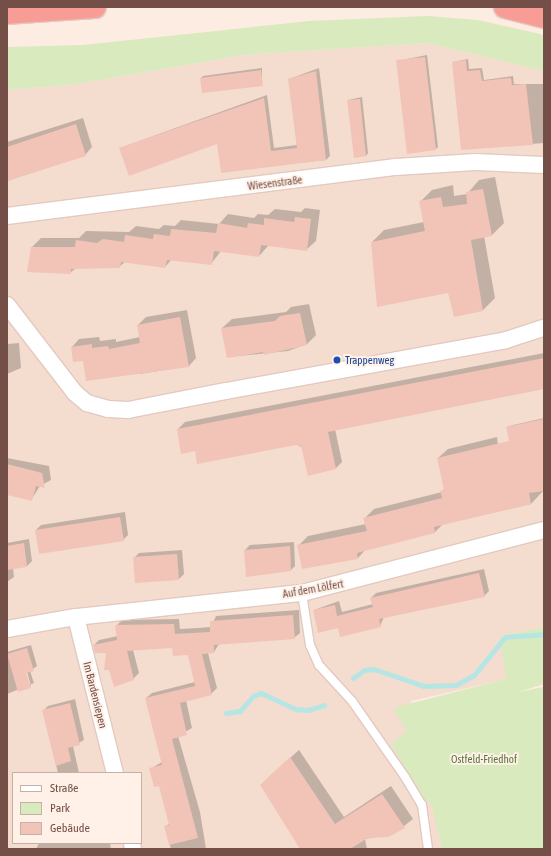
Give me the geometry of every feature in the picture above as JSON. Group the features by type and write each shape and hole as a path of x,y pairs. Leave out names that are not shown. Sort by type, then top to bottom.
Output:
{"highway":[{"path":"7,14 95,7"},
{"path":"505,7 544,17"}],"street":[{"name":"Wiesenstraße","path":"7,216 396,167 475,162 544,165"},
{"path":"7,306 75,393 88,403 108,409 128,410 506,340 544,328"},
{"name":"Auf dem Lölfert","path":"7,629 76,617 302,593 544,530"},
{"name":"Im Bardensiepen","path":"76,617 115,772"}],"lane":[{"path":"302,593 310,645 319,665 352,701 405,777 422,805 428,849"}],"shaded area":[{"path":"427,43 544,71 544,627 501,636 507,679 411,701 442,849 7,849 7,90 71,85 244,55"}],"green space":[{"path":"428,16 478,20 544,35 544,71 427,43 244,55 71,85 7,90 7,47 83,45 309,21"},
{"name":"Ostfeld-Friedhof","path":"544,627 544,684 518,692 544,687 544,849 442,849 431,803 425,800 391,744 407,731 393,708 506,679 500,636"}],"building":[{"path":"425,57 436,150 407,154 396,60"},
{"path":"466,60 467,71 480,70 482,81 511,78 512,85 526,84 533,145 461,150 452,62"},
{"path":"261,70 263,86 202,93 200,78"},
{"path":"316,71 326,160 221,173 217,144 129,176 119,148 264,98 271,151 297,148 288,79"},
{"path":"360,99 366,156 354,158 347,100"},
{"path":"76,124 86,156 7,181 7,147"},
{"path":"483,189 492,236 471,240 483,311 454,317 448,293 377,307 371,242 425,231 419,201 441,197 443,207 467,204 466,192"},
{"path":"295,217 311,219 307,251 261,245 259,257 214,251 212,265 167,260 165,268 121,262 120,268 71,269 71,274 27,272 31,247 75,247 76,240 97,243 103,239 124,242 125,235 153,239 154,234 170,236 171,229 216,233 218,223 247,228 248,223 264,225 264,218 294,222"},
{"path":"300,313 307,345 264,355 263,352 227,358 221,328 275,321 280,316"},
{"path":"180,317 189,367 86,381 83,361 73,362 71,347 92,344 92,348 108,346 109,349 140,343 137,325"},
{"path":"544,358 544,389 328,432 336,469 308,476 301,446 296,445 197,464 195,451 181,454 177,429"},
{"path":"544,419 544,491 529,493 531,504 434,527 435,533 357,553 358,559 302,569 297,545 367,531 363,518 442,498 440,491 444,490 437,458 509,441 506,427"},
{"path":"7,464 42,473 45,488 36,486 32,501 7,495"},
{"path":"120,517 124,541 39,554 35,530"},
{"path":"24,543 27,567 7,570 7,546"},
{"path":"290,546 291,571 246,577 244,550"},
{"path":"177,554 179,580 135,583 133,557"},
{"path":"479,573 485,597 379,619 381,627 340,637 338,628 318,633 313,610 335,605 337,616 373,607 370,598"},
{"path":"293,615 295,639 214,645 214,653 202,654 212,695 180,703 187,735 172,739 198,838 169,845 164,826 169,825 159,786 154,787 149,768 162,765 145,698 195,686 188,655 173,656 172,648 127,651 134,680 114,687 109,670 104,670 106,653 95,653 93,645 117,640 115,625 174,624 175,634 210,632 210,621"},
{"path":"27,648 34,671 26,673 31,688 18,692 7,654"},
{"path":"70,703 80,745 68,748 71,761 56,766 42,710"},
{"path":"290,757 335,824 382,794 405,828 388,837 368,838 350,849 300,849 260,785"}],"waterway":[{"path":"353,678 364,670 374,669 424,686 456,685 474,675 505,637 544,634"},
{"path":"226,713 240,711 253,696 261,693 296,709 308,710 324,705"}],"place":[{"name":"Trappenweg","path":"337,360"}]}
